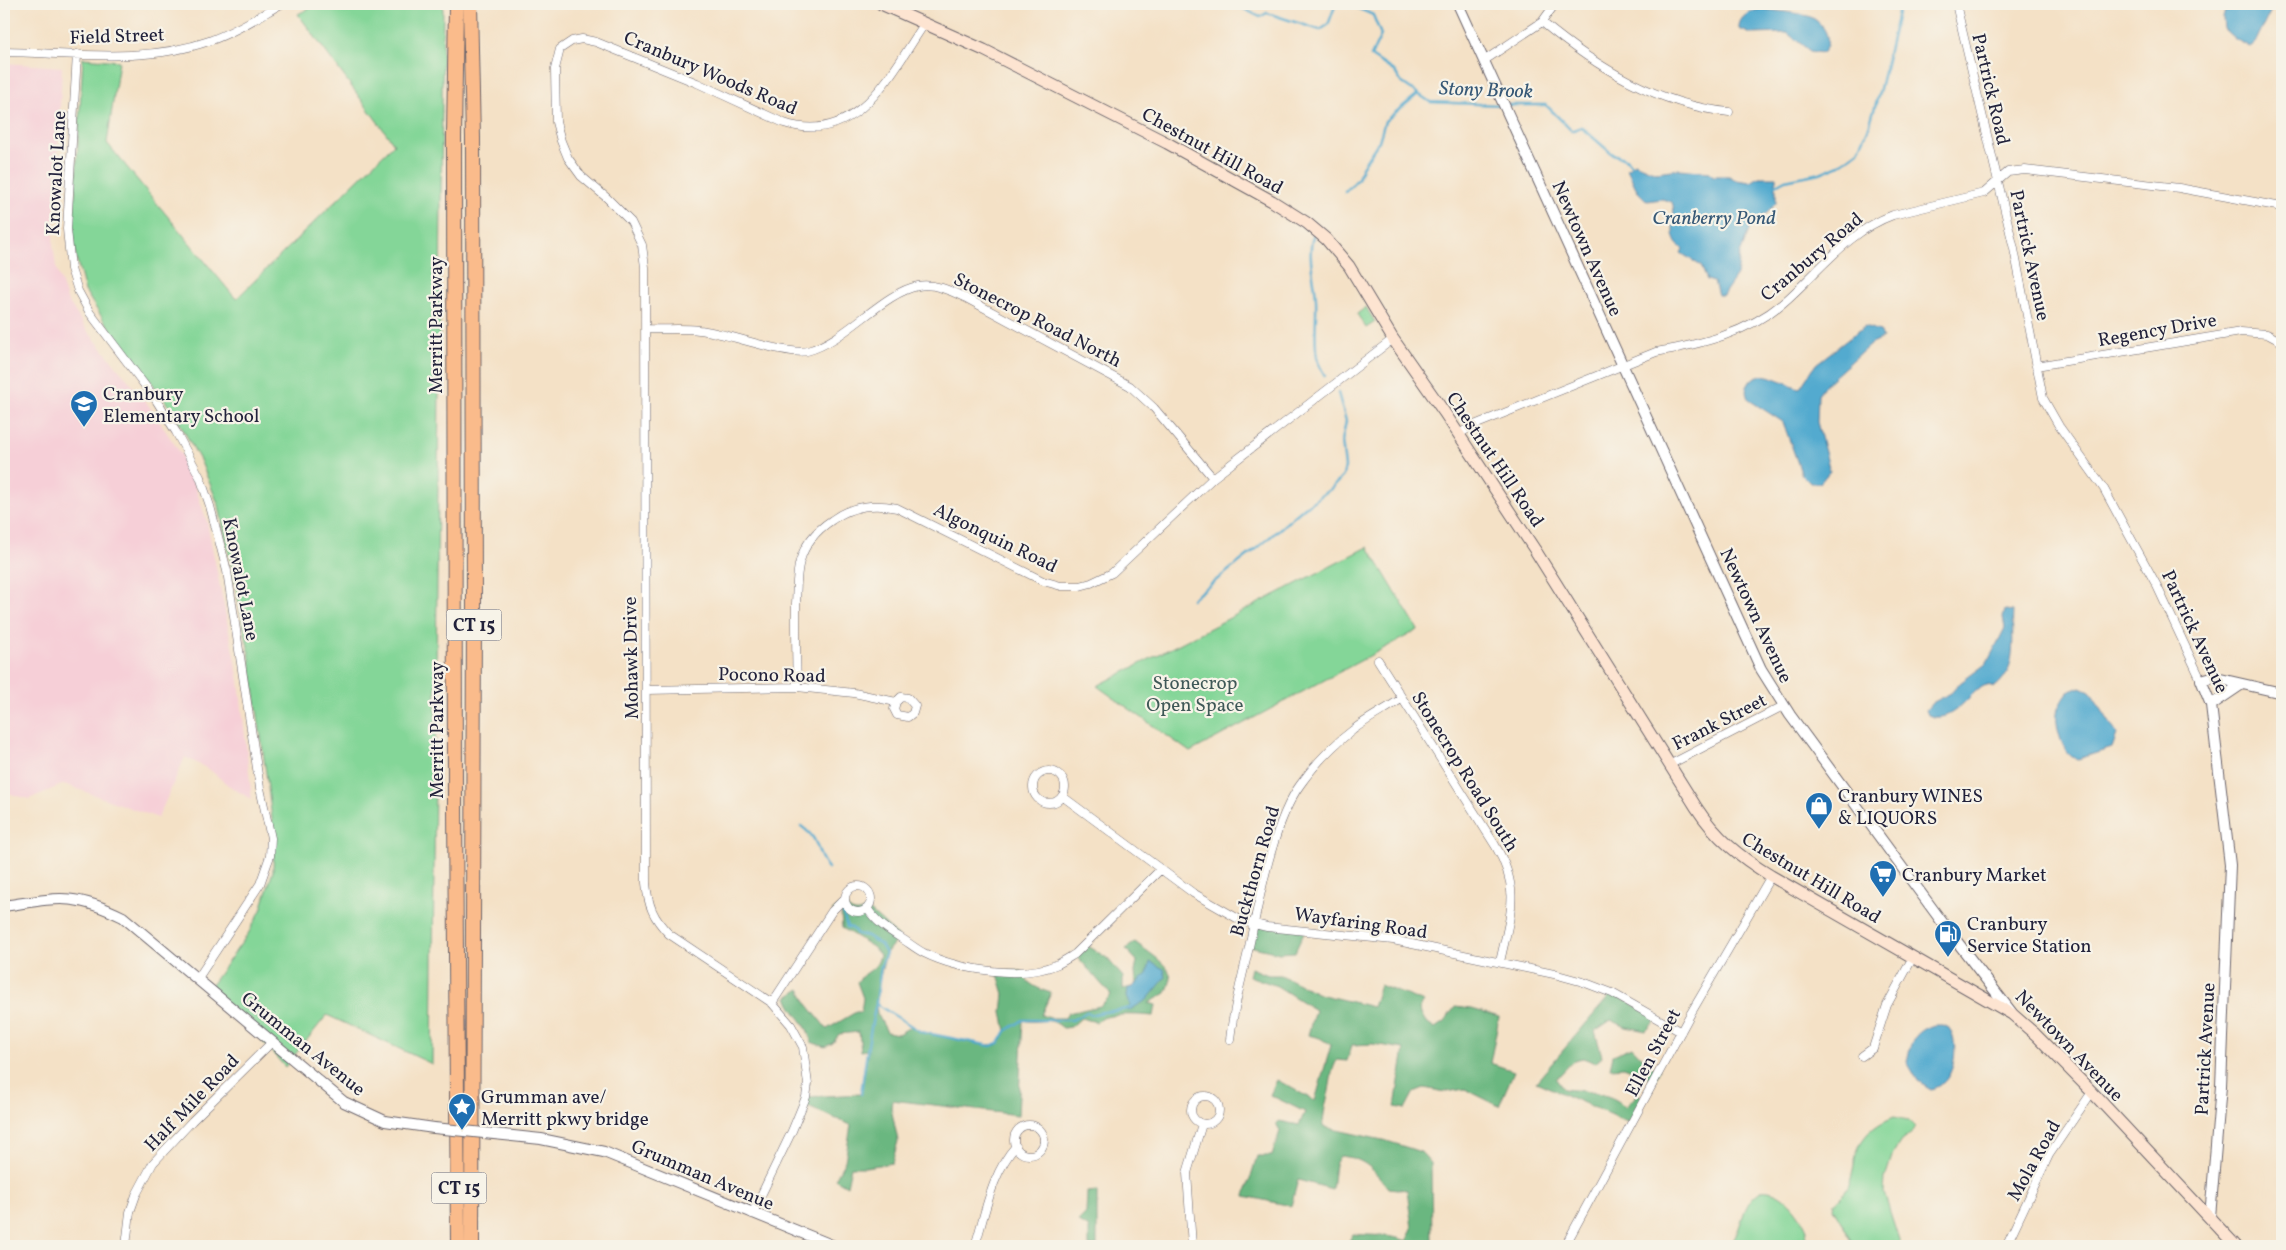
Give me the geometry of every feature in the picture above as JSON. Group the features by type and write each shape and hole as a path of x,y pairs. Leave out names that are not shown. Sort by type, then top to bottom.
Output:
{"highway":[{"name":"Merritt Parkway","path":"456,4 454,137 455,816 458,1246"},
{"name":"Merritt Parkway","path":"470,4 473,138 474,591 472,1246"}],"main road":[{"name":"Chestnut Hill Road","path":"881,4 1008,62 1146,132 1299,218 1321,235 1349,266 1393,339 1459,434 1535,550 1702,818 1717,837 1744,860 2012,1014"},
{"name":"Newtown Avenue","path":"2012,1014 2035,1034 2092,1092 2236,1246"}],"street":[{"name":"Field Street","path":"4,52 139,55 195,45 236,29 281,4"},
{"name":"Newtown Avenue","path":"1458,4 1761,669 1783,706 2012,1014"},
{"path":"1485,60 1542,22 1555,4"},
{"name":"Partrick Road","path":"1956,4 1997,182"},
{"path":"1542,22 1582,54 1624,80 1664,96 1730,112"},
{"name":"Cranbury Woods Road","path":"560,49 572,41 582,38 596,42 697,83 775,120 796,127 814,128 836,124 866,105 888,79 925,23"},
{"name":"Mohawk Drive","path":"560,49 555,69 556,122 561,141 568,158 581,176 631,222 642,244 645,267 646,883 649,907 659,924 669,934 772,1003 791,1025 802,1047 808,1084 800,1113 752,1214"},
{"name":"Knowalot Lane","path":"77,54 66,229 71,269 78,291 90,313 156,400 200,477 210,506 227,571 260,788 271,838 270,856 260,884 198,978"},
{"name":"Cranbury Road","path":"1459,434 1472,426 1656,352 1686,347 1738,331 1783,303 1830,257 1879,220 1893,214 1984,194 2008,172 2038,171 2180,188 2282,206"},
{"name":"Partrick Avenue","path":"1997,182 2014,249 2039,385 2046,406 2104,489 2157,586 2211,705 2230,868 2221,1086 2210,1217"},
{"name":"Stonecrop Road North","path":"646,329 700,330 784,349 806,351 841,334 902,292 918,286 936,286 973,301 1130,386 1154,408 1213,478"},
{"name":"Regency Drive","path":"2036,366 2241,332 2267,334 2282,342"},
{"name":"Algonquin Road","path":"797,687 796,610 799,562 812,537 822,527 841,514 862,507 897,508 1043,581 1061,586 1080,586 1102,578 1122,565 1213,478 1393,339"},
{"name":"Stonecrop Road South","path":"1378,660 1495,845 1508,870 1512,897 1500,962"},
{"path":"2201,680 2212,677 2282,693"},
{"path":"2211,705 2242,684"},
{"name":"Pocono Road","path":"647,690 797,687 854,693 896,702"},
{"name":"Buckthorn Road","path":"1230,1040 1232,1019 1253,925 1273,848 1293,796 1321,759 1342,739 1401,699"},
{"name":"Frank Street","path":"1669,765 1783,706"},
{"path":"1054,771 1059,774 1065,784 1062,796 1053,802 1042,801 1034,792 1034,780 1042,772 1054,771"},
{"name":"Wayfaring Road","path":"1062,796 1208,904 1253,925 1376,937 1500,962 1583,982 1605,990 1635,1005 1681,1032"},
{"path":"867,908 878,922 922,952 940,960 972,968 997,971 1041,969 1058,964 1075,954 1160,869"},
{"name":"Ellen Street","path":"1565,1246 1681,1032 1771,876"},
{"path":"772,1003 832,911 852,887 865,888 870,896 867,908 859,912 850,910 844,898"},
{"name":"Grumman Avenue","path":"4,906 70,898 105,908 134,924 328,1090 358,1110 398,1124 541,1138 604,1152 670,1177 752,1214 834,1246"},
{"path":"1862,1056 1873,1048 1887,1005 1914,957"},
{"name":"Half Mile Road","path":"126,1246 130,1212 136,1196 154,1163 192,1121 272,1042"},
{"name":"Mola Road","path":"2006,1246 2049,1155 2092,1092"},
{"path":"1192,1246 1187,1173 1202,1124"},
{"path":"975,1246 1000,1170 1008,1154 1016,1146"}],"shaded area":[{"name":"Cranbury Elementary School","path":"4,63 62,67 53,244 56,267 67,299 86,329 147,403 181,454 194,483 207,522 239,681 252,800 228,785 210,770 185,757 158,818 64,784 29,799 4,792"}],"green space":[{"path":"318,4 443,4 432,1064 327,1015 285,1067 249,1026 209,988 248,934 261,910 273,871 274,833 249,652 219,506 201,462 162,396 103,319 85,291 76,257 73,229 83,58 119,61 107,143 236,299 394,144 298,14"},
{"path":"1366,307 1375,322 1366,328 1357,314"},
{"name":"Stonecrop Open Space","path":"1368,547 1418,630 1190,752 1097,686"},
{"path":"845,903 849,909 855,912 861,912 867,908 899,937 886,953 876,1004 877,1013 887,1032 898,1034 912,1026 921,1032 978,1044 996,1045 1001,1042 1006,1031 1002,1012 1004,994 997,971 1022,971 1029,983 1051,993 1041,1015 1050,1018 1065,1018 1068,1013 1100,1006 1111,995 1075,954 1085,944 1107,958 1123,977 1123,989 1132,987 1136,983 1137,961 1126,949 1135,942 1164,965 1170,974 1170,981 1166,993 1149,1003 1156,1005 1154,1016 1115,1015 1096,1022 1081,1018 1071,1027 1063,1028 1048,1021 1023,1020 1018,1115 892,1100 891,1108 898,1141 892,1163 851,1167 847,1186 835,1179 845,1161 851,1125 803,1105 806,1097 861,1094 868,1050 861,1051 859,1032 839,1034 833,1043 825,1047 811,1042 804,1024 789,1003 787,997 800,989 807,1004 827,1029 856,1012 861,1012 863,998 857,982 874,968 880,955 873,947 842,928 841,912 832,911"},
{"path":"1253,925 1305,930 1295,952 1279,953 1249,946"},
{"path":"1251,968 1268,975 1281,975 1319,994 1373,1007 1380,985 1424,1002 1419,1009 1425,1021 1435,1028 1444,1022 1455,1007 1472,1009 1499,1017 1490,1063 1514,1071 1499,1106 1465,1089 1446,1092 1424,1088 1414,1092 1405,1109 1395,1107 1404,1049 1373,1044 1352,1045 1347,1061 1337,1060 1332,1071 1323,1127 1387,1141 1421,1152 1431,1163 1432,1246 1346,1246 1353,1234 1387,1236 1407,1241 1412,1228 1407,1190 1388,1188 1368,1166 1349,1157 1340,1156 1335,1164 1332,1189 1298,1180 1291,1206 1245,1196 1257,1156 1272,1156 1280,1131 1276,1123 1279,1121 1299,1125 1305,1112 1270,1095 1277,1080 1315,1101 1331,1045 1320,1038 1308,1035 1315,1010 1277,986 1249,976"},
{"path":"1612,993 1658,1018 1646,1031 1626,1027 1611,1020 1595,1031 1602,1056 1596,1063 1583,1058 1574,1060 1556,1079 1563,1089 1605,1095 1625,1107 1638,1094 1645,1099 1632,1124 1536,1082"},
{"path":"1632,1047 1651,1067 1660,1070 1655,1080 1624,1067 1610,1068 1613,1055"},
{"path":"1894,1117 1908,1120 1915,1127 1913,1132 1901,1141 1893,1153 1885,1178 1884,1193 1901,1246 1855,1246 1833,1208 1834,1203 1844,1194 1850,1183 1858,1148 1865,1137 1876,1126"},
{"path":"1097,1191 1097,1246 1089,1246 1089,1228 1078,1221 1086,1213 1087,1192"},
{"path":"1761,1191 1776,1193 1795,1209 1807,1230 1804,1246 1729,1246 1734,1239 1749,1202"}],"water":[{"path":"2227,4 2274,4 2255,43 2250,47 2235,39 2224,29 2223,18"},
{"path":"1761,9 1808,16 1818,22 1826,32 1826,48 1822,53 1810,51 1787,33 1751,34 1739,29 1740,21 1746,15"},
{"name":"Cranberry Pond","path":"1634,163 1656,172 1680,169 1710,172 1713,176 1729,176 1736,180 1751,182 1759,177 1776,177 1776,203 1766,214 1752,222 1740,254 1737,275 1723,295 1718,295 1714,282 1707,280 1701,266 1681,253 1683,249 1678,245 1673,234 1674,214 1672,202 1662,199 1647,201 1638,192 1627,169"},
{"path":"1865,326 1880,331 1883,338 1872,343 1826,384 1818,395 1817,422 1830,471 1820,483 1810,483 1802,475 1783,422 1749,400 1746,392 1747,387 1752,379 1758,376 1765,376 1800,388 1816,364"},
{"path":"2005,610 2013,611 2013,642 2011,662 2003,679 1995,687 1987,685 1981,687 1950,713 1936,717 1928,715 1926,710 1932,703 1951,693 1960,683 1987,663 2005,628 2003,618"},
{"path":"2081,687 2090,691 2117,734 2112,748 2078,759 2068,753 2064,747 2057,726 2057,713 2061,702 2068,692"},
{"path":"1150,962 1164,969 1166,977 1147,1000 1128,1011 1130,1004 1127,997 1128,988 1132,987 1147,974"},
{"path":"1934,1025 1942,1025 1949,1028 1953,1036 1955,1054 1950,1073 1945,1081 1931,1089 1918,1081 1907,1062 1914,1039 1921,1031"}],"waterway":[{"name":"Stony Brook","path":"1234,4 1260,17 1267,13 1320,30 1328,25 1335,6 1351,5 1373,15 1381,35 1371,56 1395,72 1401,82 1430,102 1500,105"},
{"name":"Stony Brook","path":"1774,186 1785,180 1820,173 1839,165 1858,151 1868,130 1879,93 1900,4"},
{"path":"1345,192 1358,179 1362,167 1379,141 1385,121 1418,94"},
{"name":"Stony Brook","path":"1508,105 1546,105 1572,131 1581,127 1611,153 1627,160 1632,166"},
{"path":"1314,233 1311,258 1316,299 1316,347 1318,362 1325,376"},
{"path":"1192,599 1255,550 1305,507 1332,488 1343,476 1345,467 1342,441 1346,421 1338,393"},
{"path":"801,826 812,837 823,862 828,868"},
{"path":"843,913 847,927 852,928 857,934 867,936 881,945 886,953 881,966 876,1004 921,1032 991,1046 1000,1042 1006,1031 1023,1020 1072,1020 1087,1012 1091,1015 1130,1008"},
{"path":"861,1094 876,1004"}],"place":[{"name":"Cranbury Elementary School","path":"84,428"},
{"name":"Cranbury WINES & LIQUORS","path":"1819,830"},
{"name":"Cranbury Market","path":"1883,898"},
{"name":"Cranbury Service Station","path":"1948,958"},
{"name":"Grumman ave/ Merritt pkwy bridge","path":"462,1131"}]}
